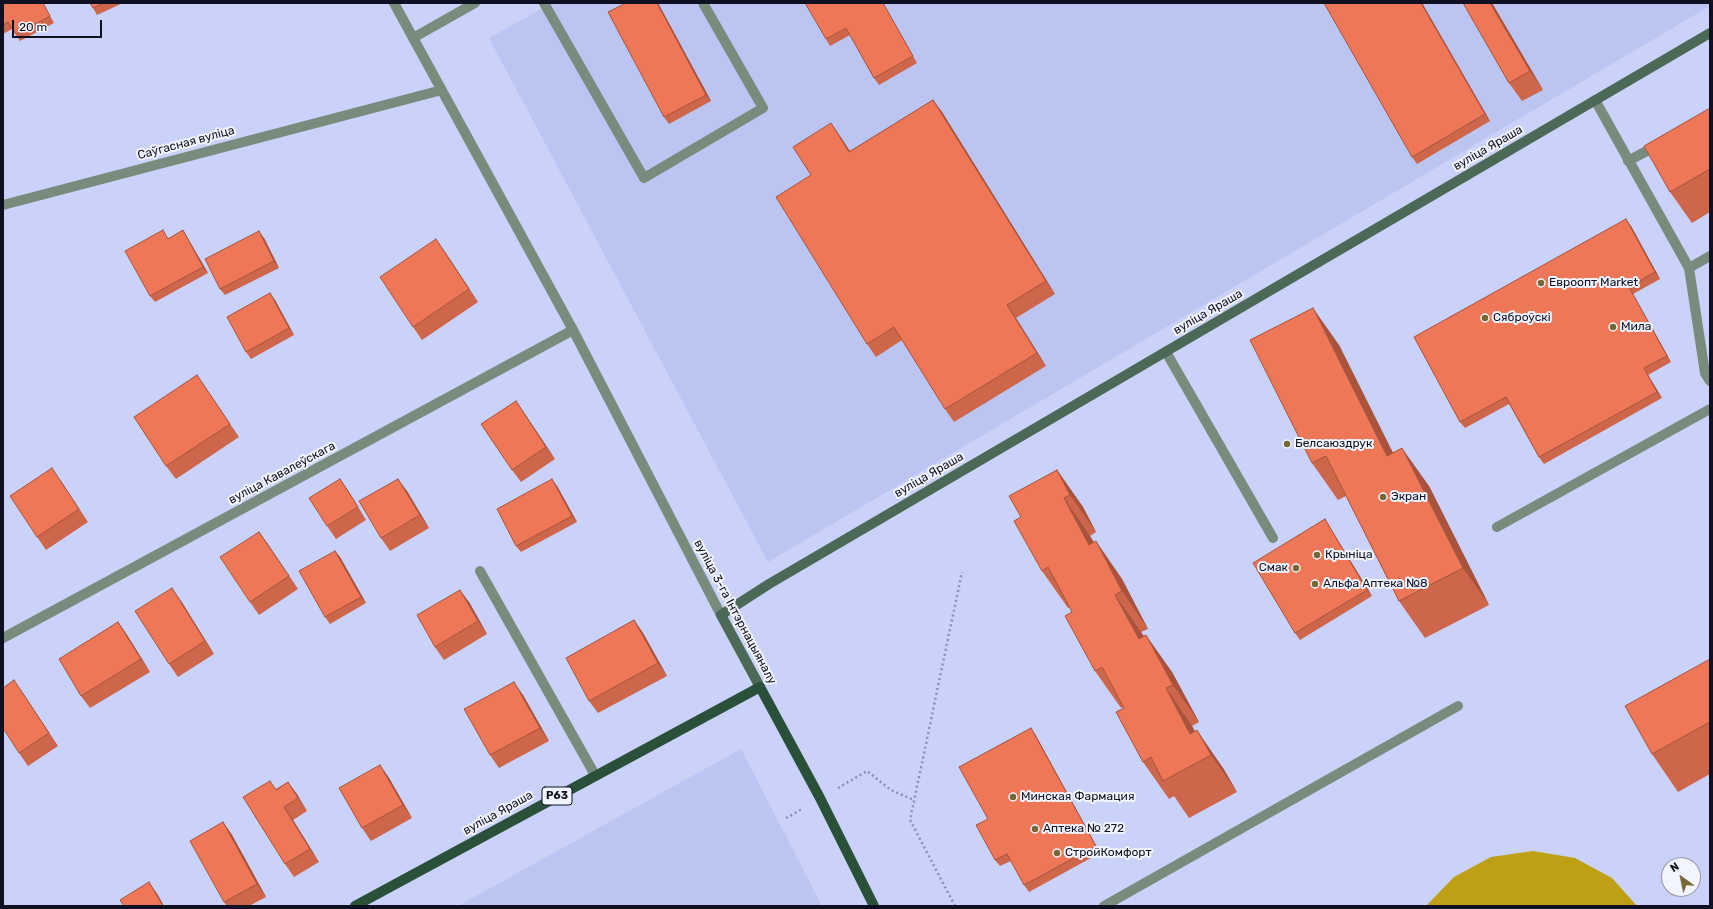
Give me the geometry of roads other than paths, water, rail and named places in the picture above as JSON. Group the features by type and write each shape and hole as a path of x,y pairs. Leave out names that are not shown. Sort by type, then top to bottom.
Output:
{"main road":[{"name":"вуліца Яраша","path":"355,906 760,687"},
{"name":"вуліца 3-га Інтэрнацыяналу","path":"760,687 820,798 874,906"}],"street":[{"name":"вуліца 3-га Інтэрнацыяналу","path":"394,3 573,330 760,687"},
{"path":"413,38 475,3"},
{"path":"544,3 644,178 763,108 703,3"},
{"name":"вуліца Яраша","path":"721,615 769,584 1710,33"},
{"name":"Саўгасная вуліца","path":"3,205 442,90"},
{"path":"1595,100 1628,161 1690,268 1705,373 1710,381"},
{"path":"1628,161 1669,139"},
{"path":"1690,268 1710,256"},
{"name":"вуліца Кавалеўскага","path":"3,638 573,330"},
{"path":"1166,352 1273,538"},
{"path":"1497,527 1710,409"},
{"path":"480,571 595,775"},
{"path":"1104,906 1458,706"}],"place":[{"name":"Евроопт Market","path":"1541,283"},
{"name":"Сяброўскі","path":"1485,318"},
{"name":"Мила","path":"1613,327"},
{"name":"Белсаюздрук","path":"1287,444"},
{"name":"Экран","path":"1383,497"},
{"name":"Крыніца","path":"1317,555"},
{"name":"Смак","path":"1296,568"},
{"name":"Альфа Аптека №8","path":"1315,584"},
{"name":"Минская Фармация","path":"1013,797"},
{"name":"Аптека № 272","path":"1035,829"},
{"name":"СтройКомфорт","path":"1057,853"}]}
